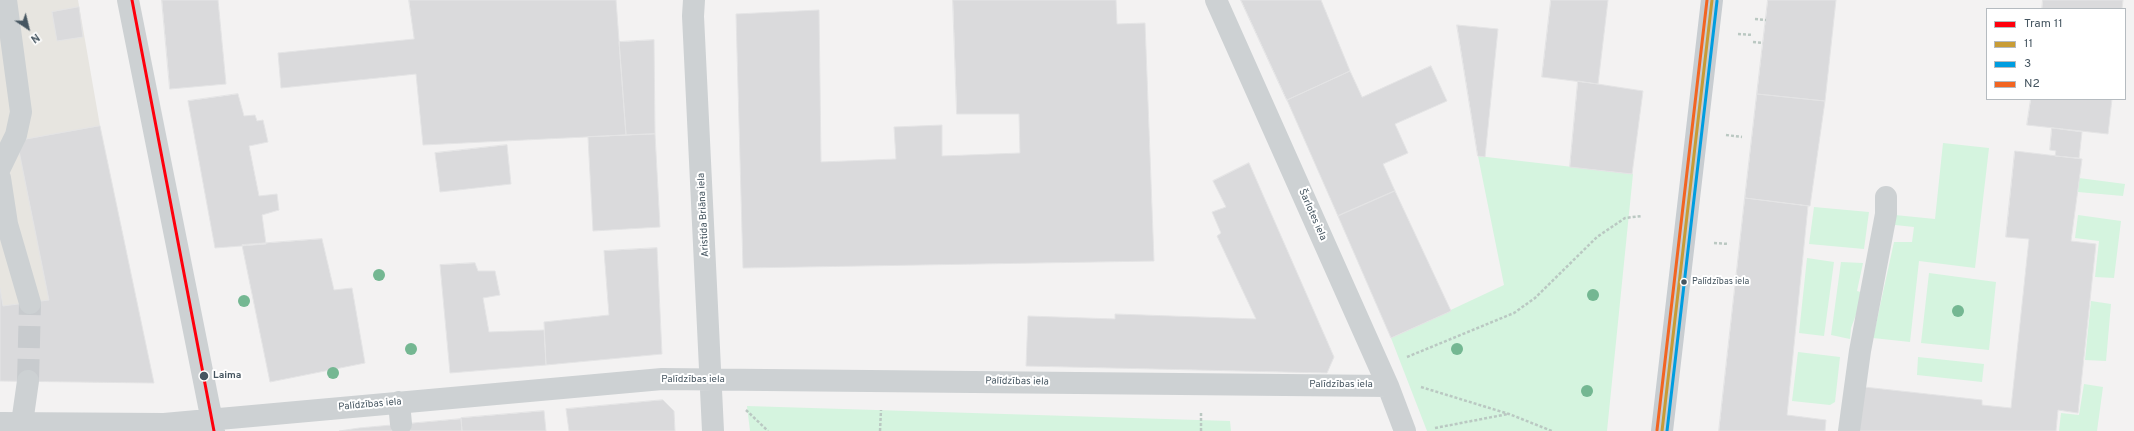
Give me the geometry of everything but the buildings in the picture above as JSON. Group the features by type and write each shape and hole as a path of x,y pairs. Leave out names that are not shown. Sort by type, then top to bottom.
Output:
{"main road":[{"path":"1662,431 1712,0"}],"street":[{"path":"0,168 16,135 21,112 6,0"},
{"path":"128,0 213,425"},
{"name":"Aristida Briāna iela","path":"694,0 693,16 712,380 713,431"},
{"name":"Šarlotes iela","path":"1216,0 1395,384 1405,431"},
{"path":"0,178 8,224 30,303"},
{"path":"1849,431 1860,352 1886,214 1886,197"},
{"name":"Palīdzības iela","path":"0,423 213,425 399,402 662,379 1395,384"},
{"path":"22,423 28,381"},
{"path":"399,402 401,424"}],"path":[{"path":"1755,19 1766,20"},
{"path":"1753,42 1763,43"},
{"path":"1552,431 1509,414 1395,384 1395,362 1514,313 1535,298 1597,237 1625,218 1642,216"},
{"path":"743,407 768,431"},
{"path":"1429,429 1509,414"}],"shaded area":[{"path":"0,0 78,0 100,126 154,383 0,381"}],"green space":[{"path":"1943,143 1989,148 1975,268 1919,261 1910,342 1873,338 1894,242 1912,242 1914,227 1895,225 1895,215 1935,219"},
{"path":"1478,156 1633,174 1607,431 1427,431 1391,338 1504,285"},
{"path":"2079,178 2125,184 2123,196 2078,192"},
{"path":"1814,207 1869,212 1864,249 1809,244"},
{"path":"2078,215 2121,221 2114,278 2095,277 2099,241 2075,238"},
{"path":"1807,258 1834,262 1824,336 1799,333"},
{"path":"1841,262 1863,263 1857,291 1864,293 1851,328 1850,339 1831,335"},
{"path":"1929,273 1996,282 1989,350 1921,343"},
{"path":"2091,301 2111,304 2106,361 2085,360"},
{"path":"1798,352 1840,357 1835,402 1830,405 1792,401"},
{"path":"1918,357 1984,364 1982,382 1917,375"},
{"path":"2084,384 2103,387 2097,431 2059,431 2061,413 2079,415"},
{"path":"747,406 1230,421 1231,431 750,431"}],"tunnel":[{"path":"28,381 30,303"}],"tram line":[{"name":"11","path":"132,0 214,431"}],"transit line":[{"name":"N2","path":"1657,430 1707,0"},
{"name":"11","path":"1662,431 1712,0"},
{"name":"3","path":"1667,431 1717,1"}],"place":[{"name":"Palīdzības iela","path":"1684,282"},
{"name":"Laima","path":"204,376"}]}
